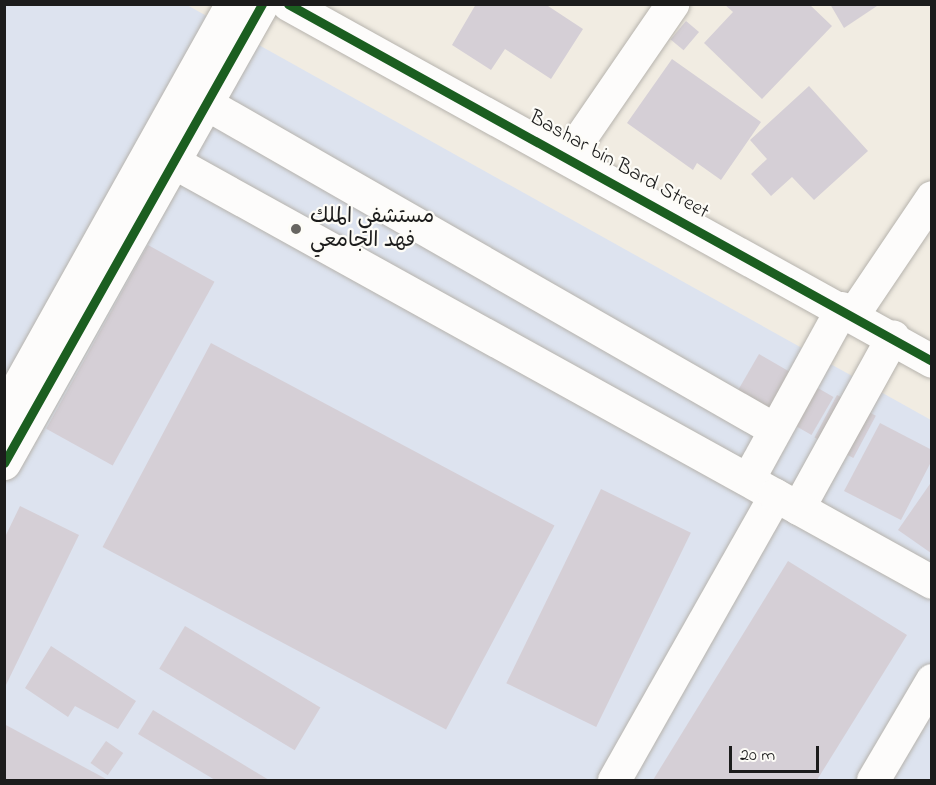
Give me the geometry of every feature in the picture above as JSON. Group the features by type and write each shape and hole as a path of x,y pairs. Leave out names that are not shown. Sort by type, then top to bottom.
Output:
{"street":[{"path":"4,463 164,157 231,4"},
{"path":"567,157 672,4"},
{"path":"4,411 164,157 285,5"},
{"name":"Bashar bin Bard Street","path":"285,5 893,336 932,361"},
{"path":"207,104 774,429"},
{"path":"164,157 932,582"},
{"path":"774,494 774,429 847,311 932,197"},
{"path":"614,780 774,494 893,336"},
{"path":"873,780 932,680"}],"shaded area":[{"name":"مستشفي الملك فهد الجامعي","path":"5,5 187,5 931,420 931,780 5,780"}],"building":[{"path":"476,4 545,4 583,29 551,79 505,49 491,70 452,45"},
{"path":"724,4 809,4 832,26 762,99 704,43 733,12"},
{"path":"830,4 880,4 844,28"},
{"path":"686,21 699,32 684,50 671,39"},
{"path":"672,59 761,122 721,180 697,163 693,170 627,123"},
{"path":"809,86 868,151 814,200 792,177 771,196 751,174 767,159 750,140"},
{"path":"148,245 214,282 113,466 46,429"},
{"path":"211,343 554,526 446,730 103,547"},
{"path":"759,354 833,397 811,435 737,392"},
{"path":"837,395 876,416 853,458 814,437"},
{"path":"880,423 932,450 932,460 901,520 844,491"},
{"path":"932,481 932,552 931,553 898,530"},
{"path":"601,489 691,533 596,727 506,683"},
{"path":"20,506 79,535 4,689 4,539"},
{"path":"788,561 907,635 817,780 653,780"},
{"path":"185,626 320,707 295,750 159,669"},
{"path":"51,646 136,701 118,729 75,706 68,717 25,688"},
{"path":"153,710 269,780 215,780 138,734"},
{"path":"4,724 108,780 4,780"},
{"path":"106,741 123,753 108,775 91,763"}],"cycle path":[{"path":"4,463 262,4"},
{"path":"288,4 932,361"}],"place":[{"name":"مستشفي الملك فهد الجامعي","path":"296,229"}]}
